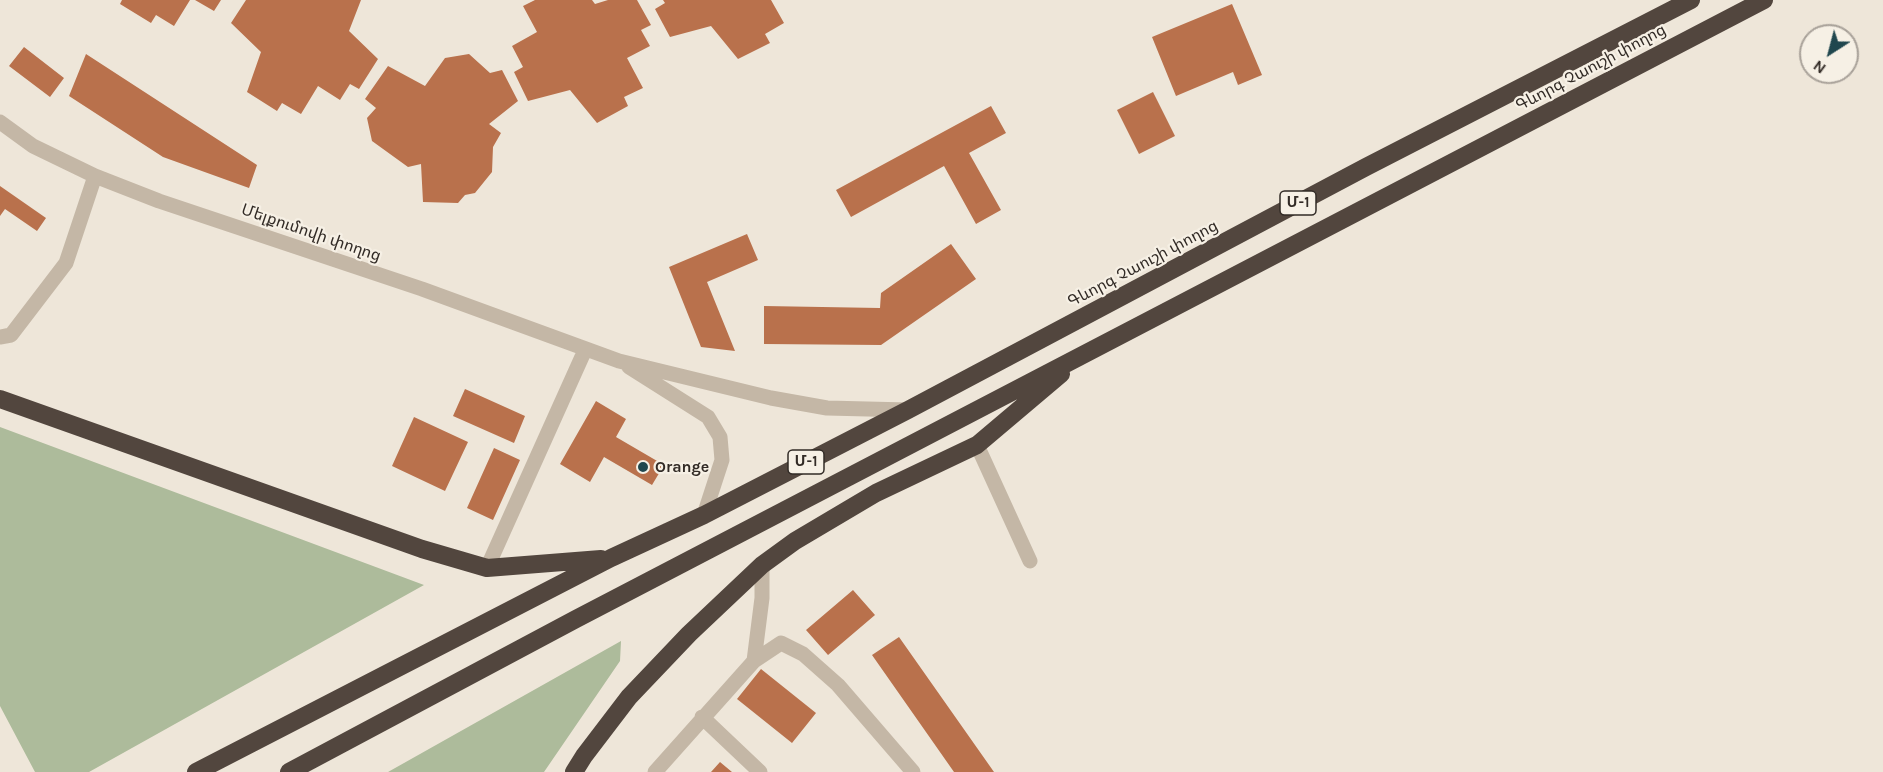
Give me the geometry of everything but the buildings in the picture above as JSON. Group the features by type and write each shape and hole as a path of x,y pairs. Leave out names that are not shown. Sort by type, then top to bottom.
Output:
{"highway":[{"name":"Գևորգ Չաուշի փողոց","path":"195,772 612,558 704,515 908,410 1366,167 1690,0"},
{"name":"Գևորգ Չաուշի փողոց","path":"1085,353 1764,0"},
{"path":"574,772 629,697 689,634 762,565 795,541 876,493 977,445 1085,353"},
{"path":"289,772 1085,353"},
{"path":"0,399 422,549 487,568 612,558"}],"street":[{"name":"Մելքումովի փողոց","path":"0,122 33,146 95,176 159,201 422,289 619,361 771,398 827,408 908,410"},
{"path":"0,337 11,335 66,263 95,176"},
{"path":"487,568 585,350"},
{"name":"Մելքումովի փողոց","path":"619,361 708,417 720,437 722,460 704,515"},
{"path":"977,445 1029,561"},
{"path":"754,661 762,598 762,565"},
{"path":"655,772 754,661 781,643 803,654 838,685 913,772"},
{"path":"702,717 760,772"}],"green space":[{"path":"0,427 424,585 89,772 35,772 0,706"},
{"path":"621,641 620,661 544,772 388,772"}],"place":[{"name":"Orange","path":"643,467"}]}
